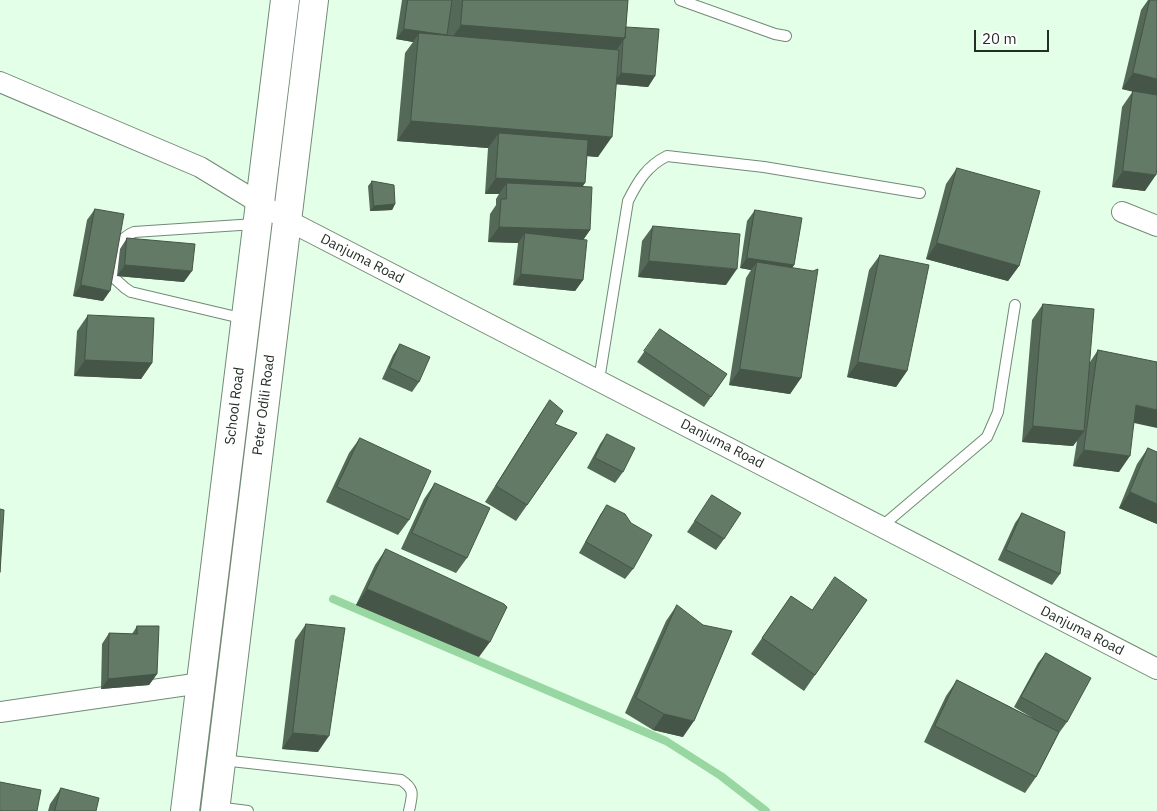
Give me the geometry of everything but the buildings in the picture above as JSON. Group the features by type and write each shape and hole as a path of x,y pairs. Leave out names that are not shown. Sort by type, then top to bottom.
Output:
{"main road":[{"name":"School Road","path":"185,811 285,0"},
{"name":"Peter Odili Road","path":"215,809 314,0"}],"street":[{"name":"Danjuma Road","path":"0,82 200,167 259,214 287,220 1157,669"},
{"path":"1122,212 1157,226"},
{"path":"0,712 201,683"}],"lane":[{"path":"680,0 775,34 786,36"},
{"path":"600,380 628,201 636,184 646,170 656,162 667,156 764,167 920,193"},
{"path":"246,319 131,292 113,277 119,242 124,236 134,232 259,214"},
{"path":"881,527 987,437 998,412 1015,305"},
{"path":"221,760 401,780 410,785 412,793 409,811"},
{"path":"215,809 248,811"}],"waterway":[{"path":"333,599 666,741 721,776 766,811"}]}
